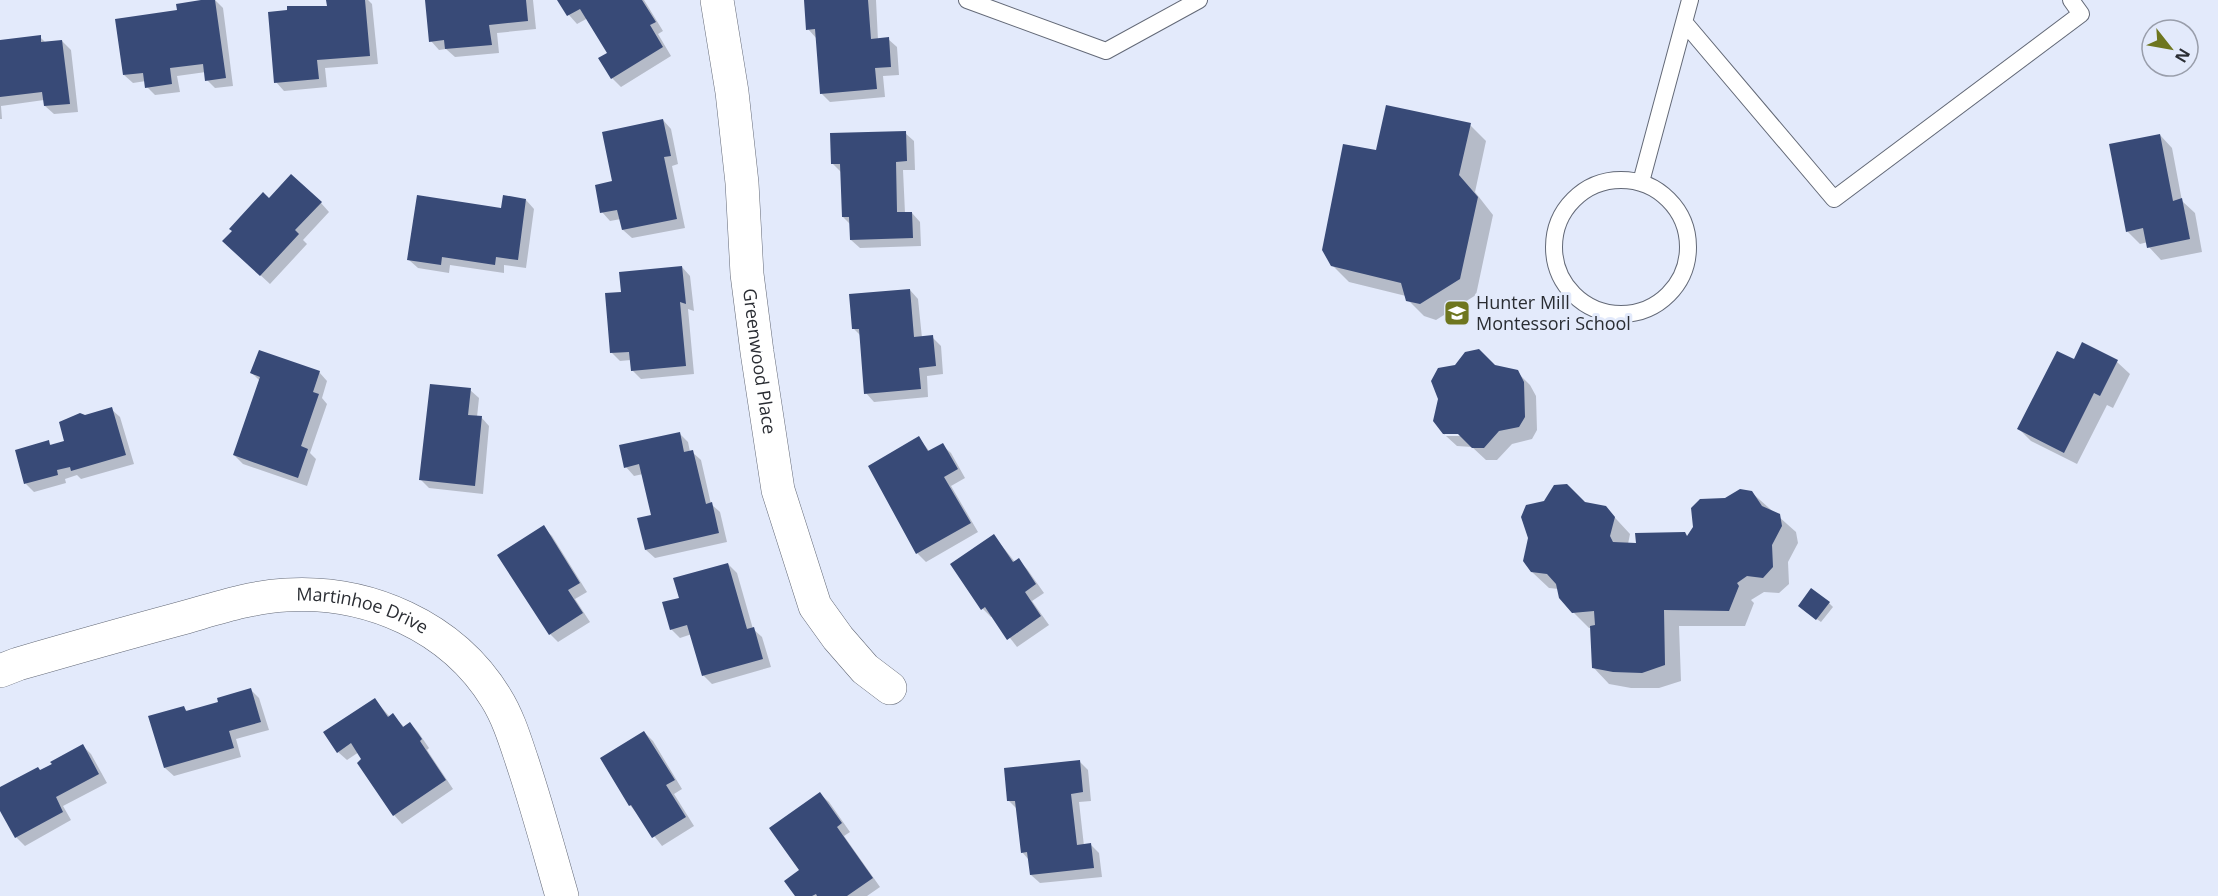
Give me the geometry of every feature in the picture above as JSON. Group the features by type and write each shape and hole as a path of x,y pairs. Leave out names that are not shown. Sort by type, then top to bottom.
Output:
{"street":[{"name":"Greenwood Place","path":"717,0 732,92 742,183 747,274 778,490 814,606 865,669 890,688"},
{"name":"Martinhoe Drive","path":"0,671 244,601 286,595 334,597 366,602 404,616 440,638 471,666 496,698 514,740 538,808 562,896"}],"lane":[{"path":"968,0 1106,51 1199,0"},
{"path":"1641,182 1690,0"},
{"path":"1684,22 1834,200 2081,14 2071,0"},
{"path":"1619,179 1641,182 1661,192 1676,208 1686,228 1688,250 1686,261 1683,272 1672,291 1655,305 1634,313 1612,314 1591,307 1573,294 1560,276 1554,254 1555,232 1564,212 1578,195 1597,184 1619,179"}],"building":[{"path":"215,0 226,78 205,81 203,64 170,68 172,84 145,88 143,73 123,75 115,19 177,10 176,4"},
{"path":"326,0 365,0 370,56 317,60 319,79 274,83 268,12 287,10 287,6 327,6"},
{"path":"425,0 526,0 528,21 489,25 492,45 445,49 444,40 429,42"},
{"path":"557,0 642,0 656,22 650,25 663,47 611,79 598,58 607,53 580,9 567,16"},
{"path":"804,0 868,0 871,39 889,37 891,67 875,68 877,89 820,94 815,29 806,30"},
{"path":"41,35 41,42 62,40 70,104 44,106 42,92 0,97 0,40"},
{"path":"1386,105 1471,123 1459,175 1478,197 1460,279 1420,304 1406,301 1401,283 1331,266 1322,250 1343,144 1376,150"},
{"path":"663,119 671,156 664,157 677,219 622,230 617,210 600,213 595,185 612,181 602,132"},
{"path":"906,131 907,161 896,162 897,212 912,212 913,238 850,240 849,217 842,217 840,164 831,164 830,133"},
{"path":"2160,134 2173,201 2182,198 2190,239 2147,248 2143,228 2126,232 2109,144"},
{"path":"291,174 322,202 295,230 299,234 260,276 222,241 232,231 229,229 263,192 269,198"},
{"path":"417,195 501,208 503,195 526,199 518,260 496,257 495,265 442,257 441,265 407,260"},
{"path":"682,266 686,304 680,302 686,366 631,371 629,352 610,353 605,293 621,292 619,272"},
{"path":"910,289 914,337 933,335 936,366 919,368 921,389 864,394 859,329 852,329 849,294"},
{"path":"2082,342 2118,360 2100,396 2094,393 2064,453 2017,429 2057,351 2074,359"},
{"path":"1479,349 1495,365 1518,370 1524,382 1525,417 1519,427 1499,431 1484,448 1472,448 1458,434 1443,434 1433,421 1438,399 1431,381 1438,368 1455,365 1465,352"},
{"path":"259,350 320,371 313,392 319,394 301,446 308,449 298,478 233,455 260,377 250,373"},
{"path":"430,384 471,388 468,415 482,416 475,486 419,480"},
{"path":"112,407 126,455 71,471 70,467 57,470 58,475 24,484 15,450 49,440 50,445 64,441 59,422 80,413 85,415"},
{"path":"680,432 684,452 693,450 706,504 712,502 719,533 645,550 637,518 651,515 639,464 624,468 619,445"},
{"path":"919,436 928,451 943,443 958,469 944,477 971,523 916,554 868,466"},
{"path":"1567,484 1585,502 1606,506 1615,517 1610,536 1613,542 1636,543 1635,533 1685,532 1687,536 1693,527 1691,508 1700,499 1725,498 1740,489 1752,491 1762,506 1780,514 1782,526 1772,545 1773,567 1763,578 1747,576 1737,583 1739,586 1729,611 1664,610 1665,665 1642,673 1613,672 1592,668 1590,626 1595,625 1594,611 1572,613 1559,598 1556,584 1547,574 1531,572 1523,561 1528,538 1521,517 1526,505 1544,501 1554,485"},
{"path":"544,525 580,583 568,590 583,613 549,635 497,555"},
{"path":"994,534 1013,562 1019,558 1036,584 1025,592 1041,616 1007,640 985,607 981,610 950,564"},
{"path":"728,563 747,629 754,627 763,659 702,676 687,625 670,630 662,602 679,598 673,578"},
{"path":"1811,588 1830,602 1816,620 1798,606"},
{"path":"251,688 261,722 229,731 234,748 164,768 148,716 184,706 186,711 218,702 217,698"},
{"path":"375,698 388,717 393,713 403,727 410,722 446,780 393,816 357,763 361,759 351,743 337,753 323,732"},
{"path":"644,731 675,780 666,785 686,817 652,838 631,805 629,806 600,758"},
{"path":"83,744 99,774 56,797 63,812 15,838 0,811 0,787 38,767 40,770 52,764 50,762"},
{"path":"1080,760 1083,792 1071,794 1077,845 1091,843 1094,868 1030,875 1027,852 1021,853 1015,801 1007,801 1004,768"},
{"path":"820,792 842,823 837,827 873,878 847,896 817,896 816,894 795,896 784,881 799,870 769,828"}],"place":[{"name":"Hunter Mill Montessori School","path":"1457,313"}]}
